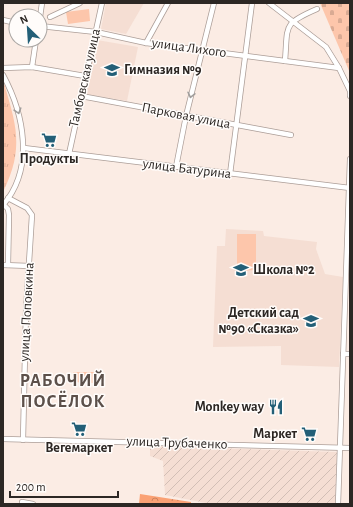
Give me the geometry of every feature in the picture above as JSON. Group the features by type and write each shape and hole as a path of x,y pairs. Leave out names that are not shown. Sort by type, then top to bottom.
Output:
{"street":[{"path":"50,17 80,3"},
{"name":"Тамбовская улица","path":"69,154 102,3"},
{"path":"146,43 168,3"},
{"path":"176,167 201,50 214,3"},
{"path":"230,174 252,3"},
{"path":"269,3 326,48 339,68 350,91 350,96"},
{"path":"285,61 288,28 292,21 317,9"},
{"name":"улица Лихого","path":"48,27 96,32 146,43 339,68"},
{"path":"32,67 35,48"},
{"path":"3,68 32,67 85,76"},
{"path":"3,75 18,109 24,148 18,176 8,198 3,204 8,210 9,215 6,265 30,266"},
{"name":"Парковая улица","path":"81,96 236,126 292,135"},
{"name":"улица Батурина","path":"24,148 349,188"},
{"path":"338,504 350,159"},
{"name":"улица Поповкина","path":"8,198 27,208 31,212 30,266 26,310 23,440"},
{"path":"343,354 350,354"},
{"name":"улица Трубаченко","path":"3,439 350,448"},
{"path":"22,503 33,504"}],"shaded area":[{"path":"106,3 144,3 126,34 101,29"},
{"name":"Гимназия №9","path":"97,40 138,47 127,101 85,94"},
{"path":"226,229 263,231 264,236 317,242 316,249 325,274 343,277 339,367 281,365 281,346 213,347 217,246 225,246"},
{"path":"150,446 337,452 335,504 211,504 165,495 163,461 150,456"}],"green space":[{"path":"320,3 350,3 350,73"},
{"path":"89,9 90,21 68,24 66,12"},
{"path":"3,80 15,123 16,149 10,176 3,192"},
{"path":"237,234 256,234 256,270 237,271"},
{"path":"73,372 95,372 95,383 73,382"},
{"path":"140,494 191,502 191,504 139,504"}],"place":[{"name":"Гимназия №9","path":"112,70"},
{"name":"Продукты","path":"49,140"},
{"name":"Школа №2","path":"241,270"},
{"name":"Детский сад №90 «Сказка»","path":"311,321"},
{"name":"Monkey way","path":"276,407"},
{"name":"Вегемаркет","path":"79,429"},
{"name":"Маркет","path":"309,434"}],"district":[{"name":"РАБОЧИЙ ПОСЁЛОК","path":"63,391"}]}
